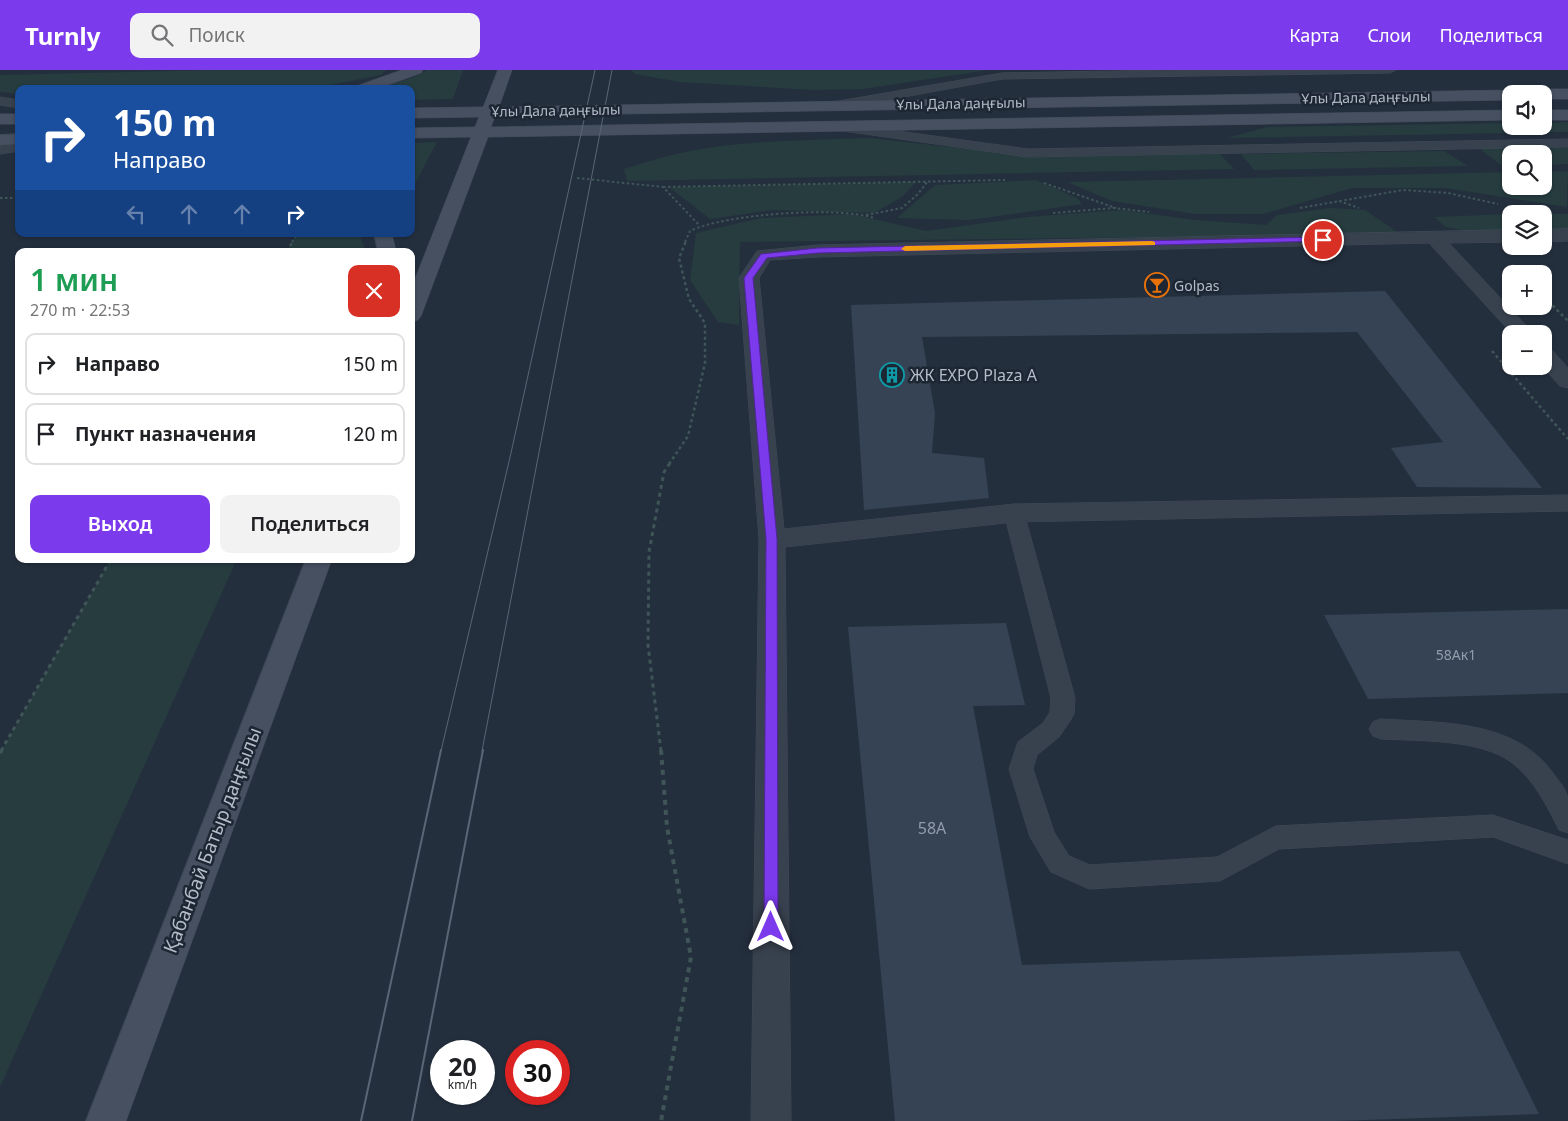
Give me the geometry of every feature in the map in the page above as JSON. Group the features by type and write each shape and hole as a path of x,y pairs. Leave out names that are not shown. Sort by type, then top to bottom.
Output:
{"main road":[{"path":"373,85 416,70"},
{"path":"415,306 505,70"},
{"name":"Ұлы Дала даңғылы","path":"415,113 1502,94"},
{"path":"1552,94 1568,94"},
{"path":"1552,115 1568,114"},
{"name":"Ұлы Дала даңғылы","path":"415,133 1502,116"},
{"path":"0,119 15,119"},
{"path":"0,140 15,140"},
{"name":"Қабанбай Батыр даңғылы","path":"106,1121 317,563"}],"street":[{"path":"1552,236 1568,235"},
{"path":"770,1121 772,539 748,278 764,255 818,251 1502,236"},
{"path":"1433,237 1516,325"},
{"path":"1552,364 1568,381"},
{"path":"772,539 1014,513 1568,503"}],"lane":[{"path":"947,70 958,84"},
{"path":"833,106 1002,76 1133,72 1390,70"},
{"path":"0,101 15,103"},
{"path":"837,126 1028,153 1568,143"},
{"path":"0,150 15,148"},
{"path":"1014,513 1063,698 1062,714 1051,730 1027,749 1021,769 1043,837 1060,864 1089,877 1220,869 1276,838 1493,826 1568,852"},
{"path":"1381,729 1483,738 1519,753 1548,784 1568,822"}],"path":[{"path":"577,178 663,187 700,226"},
{"path":"1036,180 1120,210"},
{"path":"865,215 902,208 918,194 927,182"},
{"path":"1297,209 1402,190 1448,193 1498,204"},
{"path":"0,198 15,198"},
{"path":"1044,215 1088,209 1138,209 1154,213"},
{"path":"661,1121 691,957 667,827 662,758 648,645 649,552 664,472 688,436 705,362 705,324 689,300 679,258 690,231 700,226 721,221 823,212 865,215 881,220"},
{"path":"289,248 295,237"},
{"path":"1552,305 1568,321"},
{"path":"0,753 109,563"}],"green space":[{"path":"215,70 386,70 381,75 330,85 15,85 15,94 0,92 0,75"},
{"path":"427,70 463,70 453,99 415,100 415,85 389,85 414,77"},
{"path":"632,70 988,70 863,89 813,90 680,82 634,74"},
{"path":"1568,122 1568,132 1552,132 1552,123"},
{"path":"1502,123 1502,133 1227,138 1267,127"},
{"path":"869,138 1041,157 1219,153 1234,169 627,181 624,169 682,153 723,146 785,141"},
{"path":"437,142 415,183 415,143"},
{"path":"1552,148 1568,148 1568,164 1552,165"},
{"path":"1480,149 1502,149 1502,165 1501,165"},
{"path":"1444,151 1468,166 1254,170 1241,154"},
{"path":"1568,171 1567,207 1445,188 1352,188 1263,214 1195,214 1112,201 1067,182 1502,172 1502,195 1552,195 1552,172"},
{"path":"1036,180 1077,198 1082,204 970,220 897,218 935,185"},
{"path":"916,182 902,197 874,213 772,210 710,219 669,187"},
{"path":"1330,208 1365,210 1400,234 740,242 739,325 718,322 690,280 696,233 761,218 852,214 926,231 1027,217 1121,210 1195,220 1266,225 1277,215"},
{"path":"1502,214 1502,231 1471,232 1446,227 1434,217"},
{"path":"1552,214 1568,214 1568,230 1552,230"},
{"path":"295,237 360,237 365,248 289,248"},
{"path":"109,563 235,563 0,1087 0,753"}],"building":[{"name":"ЖК EXPO Plaza A","path":"1385,291 1542,488 1417,487 1391,448 1443,442 1357,332 922,337 935,413 932,453 984,458 989,498 864,510 851,305"},
{"path":"1568,609 1568,693 1368,699 1324,615"},
{"path":"1006,623 1025,705 973,706 1022,965 1459,951 1539,1114 1336,1121 895,1121 848,627"}],"tram line":[{"path":"441,751 511,453 595,70"},
{"path":"482,751 612,70"},
{"path":"361,1121 441,750"},
{"path":"412,1121 483,750"}],"slow traffic":[{"path":"905,249 1152,243"}],"place":[{"name":"Golpas","path":"1157,285"},
{"name":"ЖК EXPO Plaza A","path":"892,375"}],"route":[{"path":"771,927 772,539 748,278 764,255 818,251 1323,240"}]}
